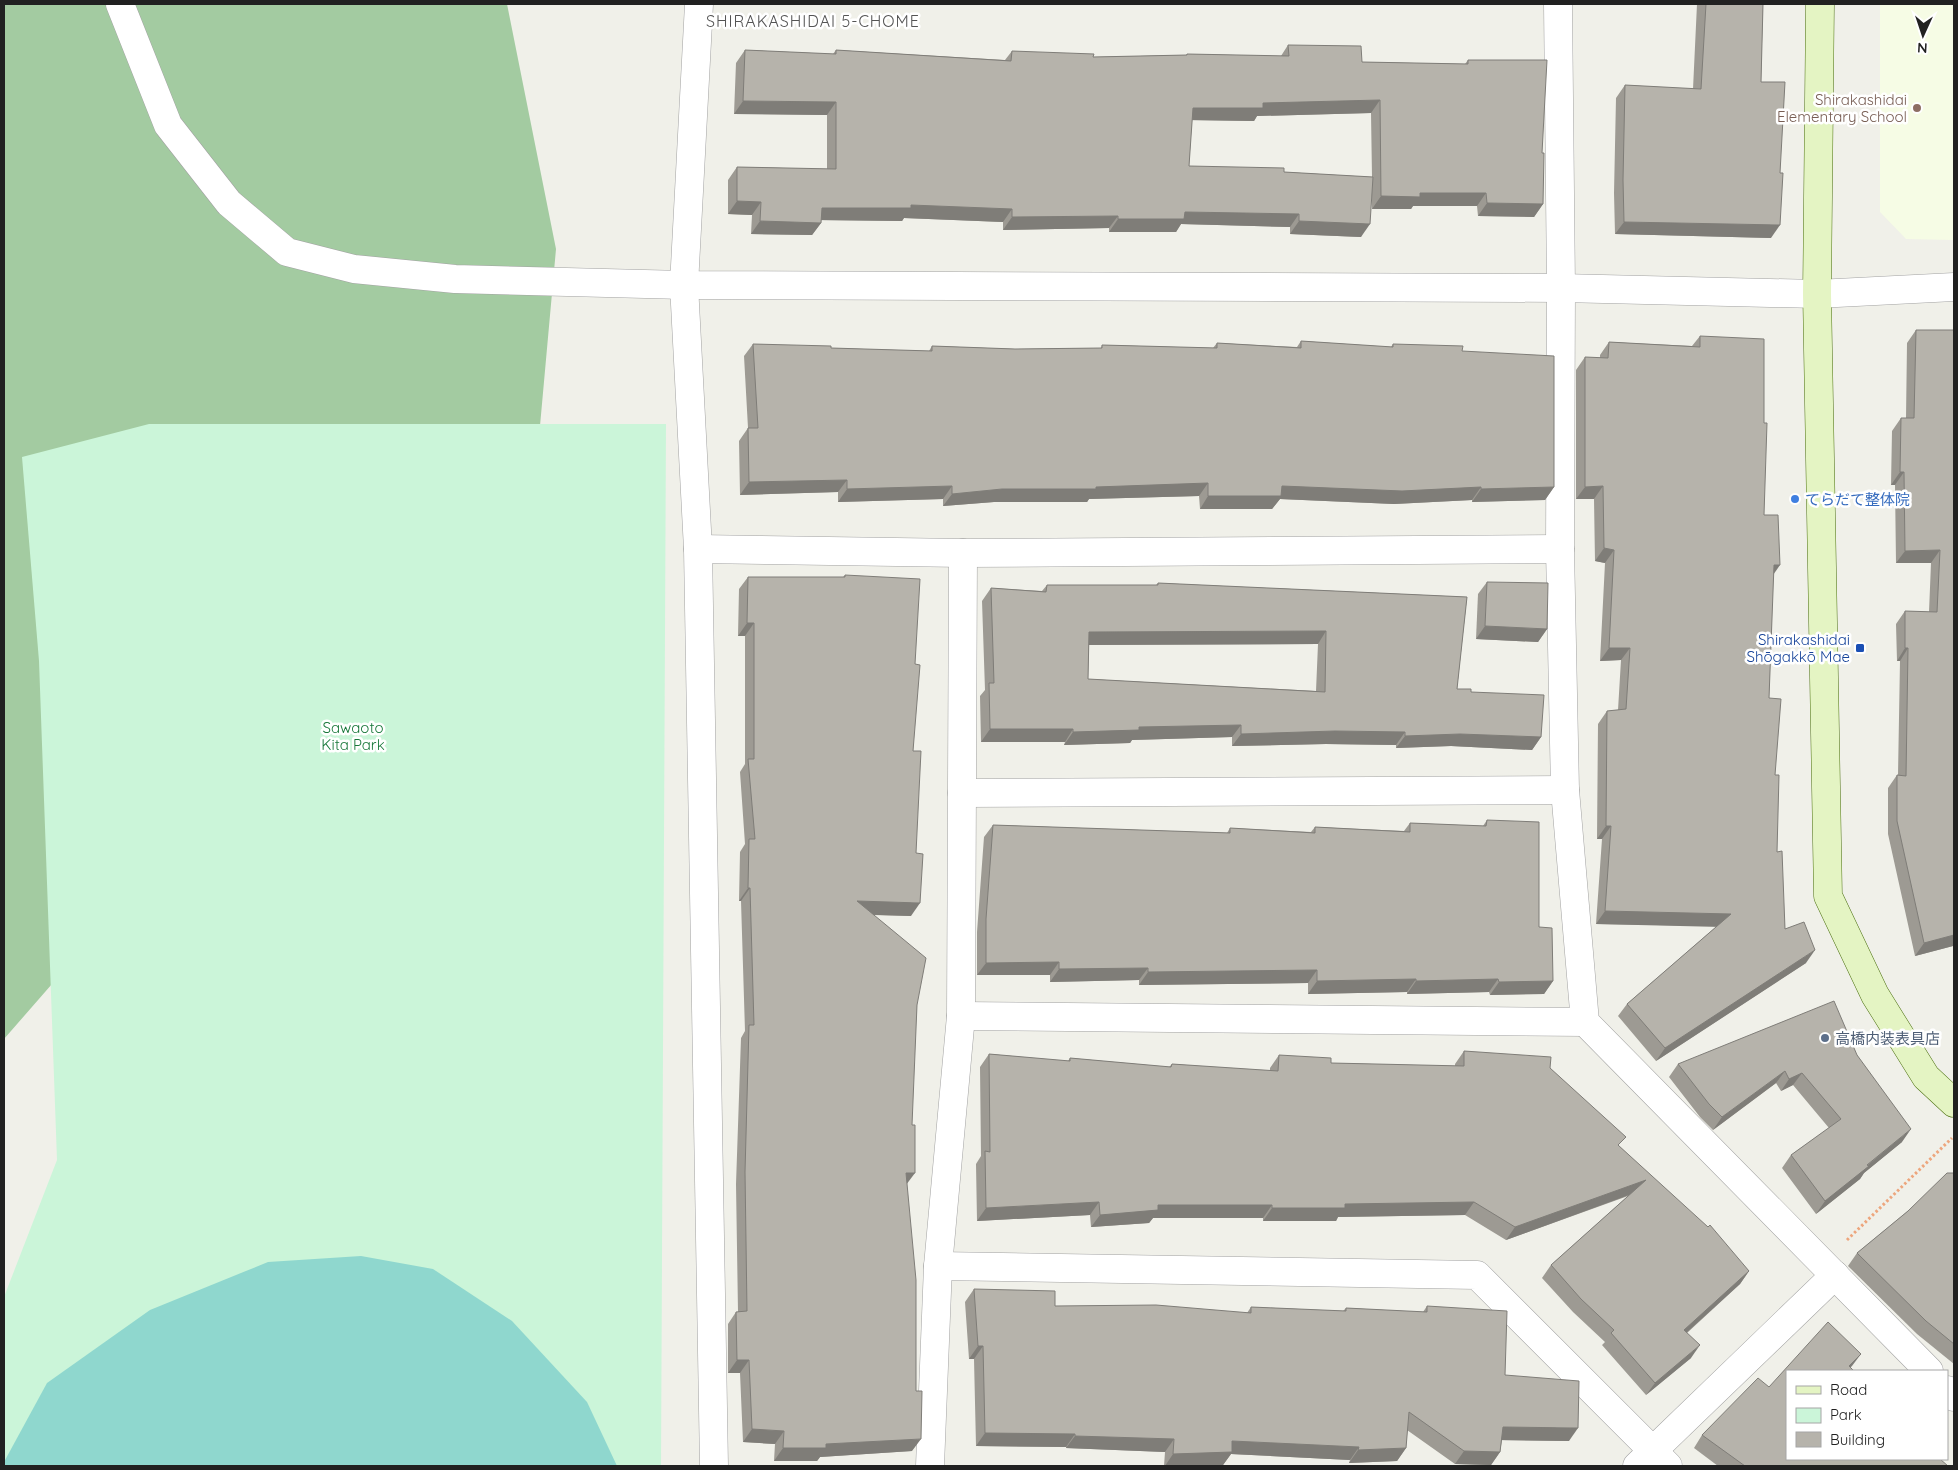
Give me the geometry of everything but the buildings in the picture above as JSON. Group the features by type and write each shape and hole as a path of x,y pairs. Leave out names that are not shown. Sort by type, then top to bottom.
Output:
{"street":[{"path":"120,4 168,125 229,204 287,252 354,269 455,279 684,285 1561,288 1817,294 1954,287"},
{"path":"699,4 684,285 698,550 714,1466"},
{"path":"1558,4 1561,288 1560,549 1565,790 1585,1022 1928,1370"},
{"path":"1820,4 1817,294 1828,896 1876,995 1926,1077 1954,1103"},
{"path":"698,550 963,553 1560,549"},
{"path":"930,1466 938,1266 961,1016 963,553"},
{"path":"962,793 1565,790"},
{"path":"961,1016 1585,1022"},
{"path":"938,1266 1477,1275 1653,1461 1829,1269"}],"path":[{"path":"1829,1269 1954,1136"}],"shaded area":[{"name":"Shirakashidai Elementary School","path":"1880,4 1954,4 1954,240 1906,239 1880,212"},
{"path":"361,1256 433,1269 512,1321 587,1402 617,1466 4,1466 4,1462 47,1383 150,1310 268,1262"}],"green space":[{"path":"4,4 507,4 556,249 536,470 155,866 4,1039"},
{"name":"Sawaoto Kita Park","path":"149,424 666,424 661,1466 4,1466 4,1297 57,1160 39,661 22,457"}],"place":[{"name":"Shirakashidai Elementary School","path":"1917,108"},
{"name":"てらだて整体院","path":"1795,499"},
{"name":"Shirakashidai Shōgakkō Mae","path":"1860,648"},
{"name":"高橋内装表具店","path":"1825,1038"}],"district":[{"name":"SHIRAKASHIDAI 5-CHOME","path":"813,21"}]}
